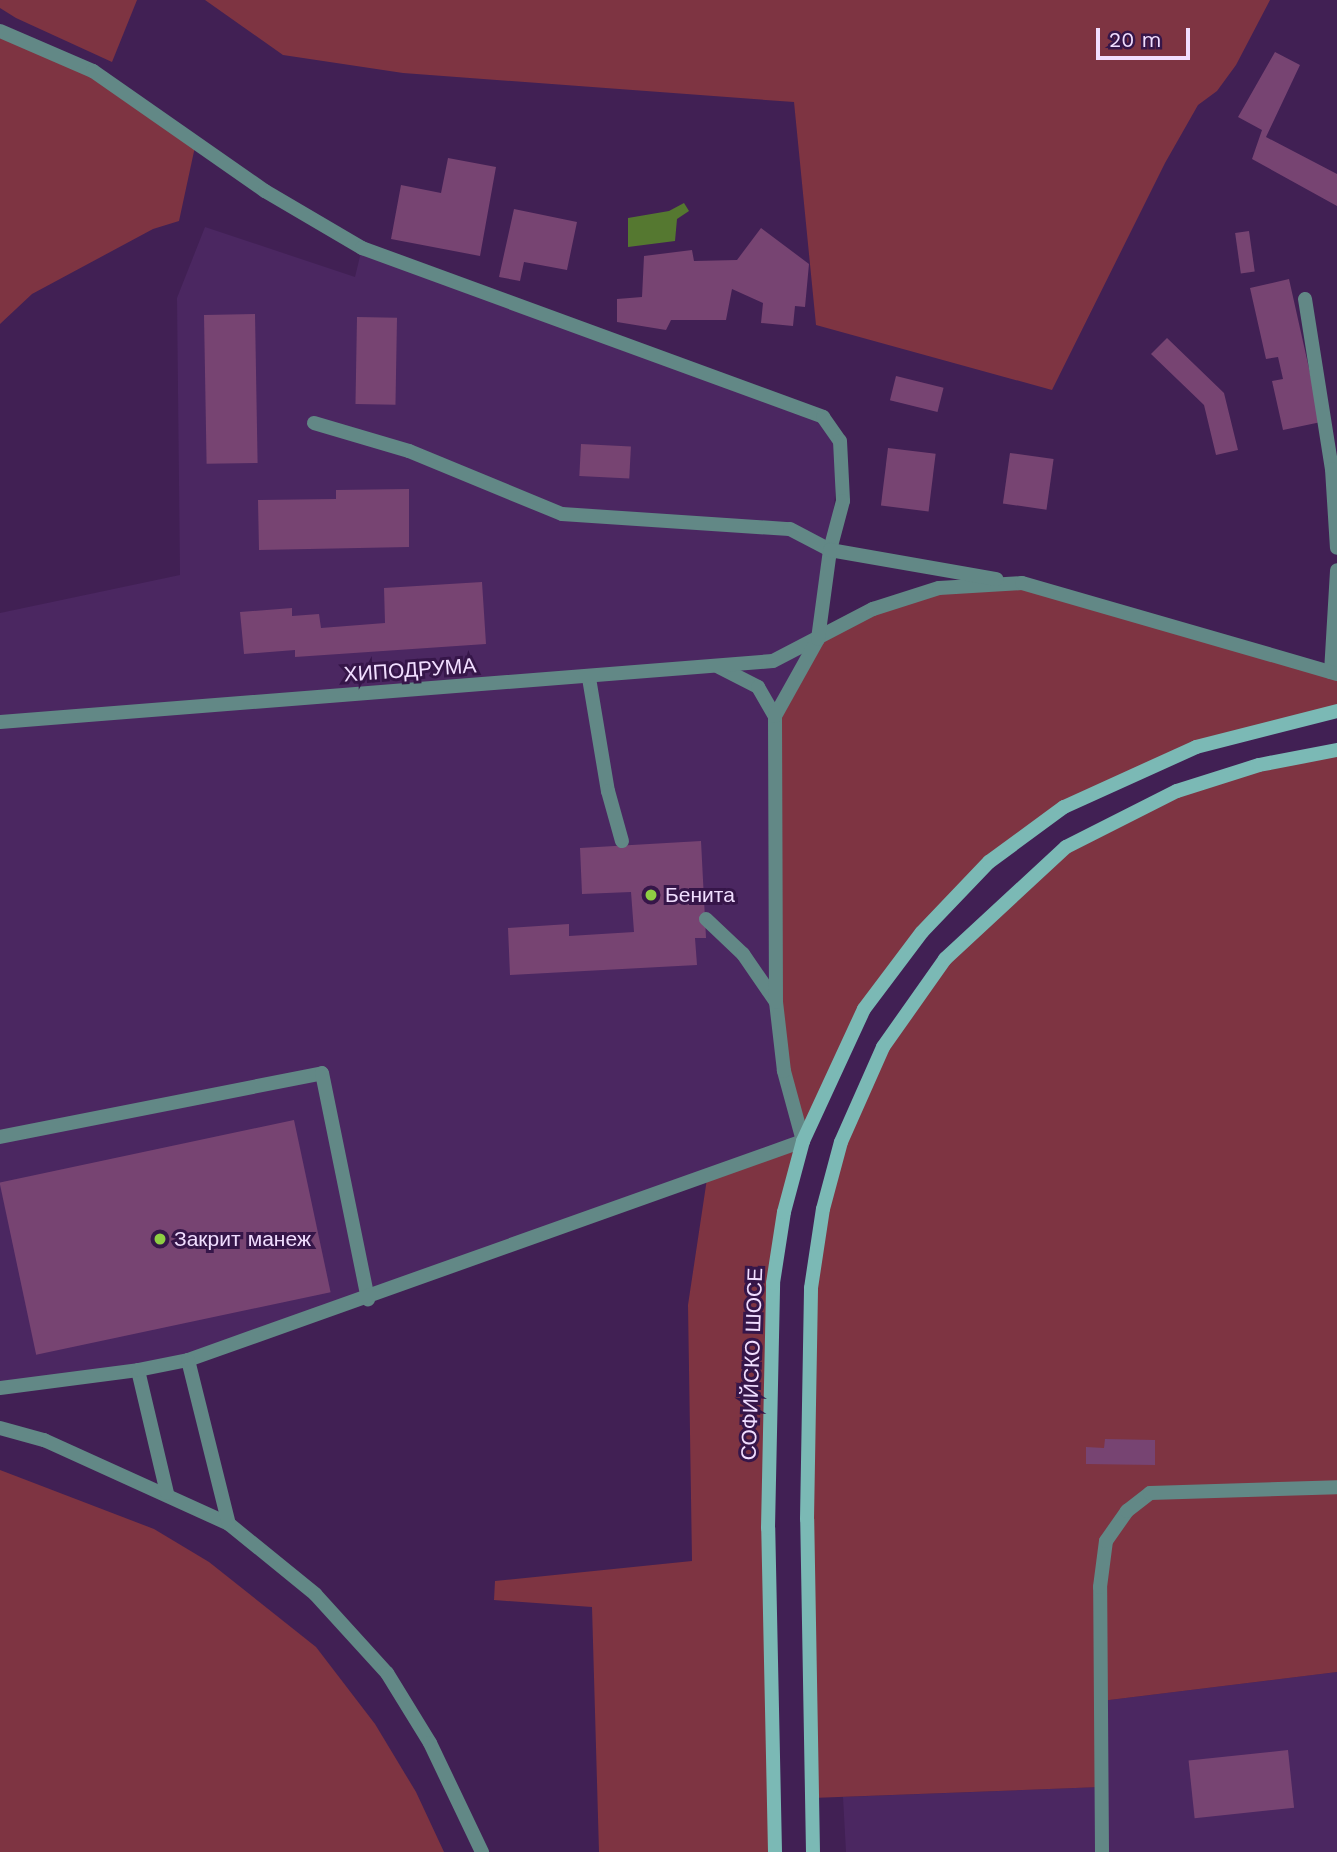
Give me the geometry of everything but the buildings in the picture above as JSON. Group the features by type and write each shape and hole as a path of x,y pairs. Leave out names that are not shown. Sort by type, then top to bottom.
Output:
{"main road":[{"name":"СОФИЙСКО ШОСЕ","path":"775,1852 768,1528 774,1283 784,1212 803,1141 864,1009 922,932 989,862 1064,807 1145,766 1257,728 1337,710"},
{"path":"813,1852 807,1519 811,1287 823,1209 841,1142 883,1047 945,959 1066,847 1177,791 1259,765 1337,750"}],"street":[{"path":"0,31 93,71 265,191 362,248 823,417 840,441 843,501 830,550 818,639 775,716 776,1002 784,1070 803,1141 368,1299 188,1360 138,1370 0,1388"},
{"path":"1306,299 1332,469 1337,548"},
{"path":"314,423 409,451 562,514 790,529 830,550 1022,583 1334,673 1337,570"},
{"name":"ХИПОДРУМА","path":"0,722 773,662 873,609 939,588 1022,583"},
{"path":"719,667 758,687 775,716"},
{"path":"589,678 608,791 622,841"},
{"path":"706,919 743,954 776,1002"},
{"path":"0,1138 322,1073 368,1299"},
{"path":"188,1360 229,1524"},
{"path":"138,1370 167,1493"},
{"path":"0,1428 44,1440 167,1493 229,1524 315,1594 387,1672 430,1743 482,1852"},
{"path":"1101,1852 1100,1587 1106,1541 1127,1511 1150,1493 1337,1487"}],"shaded area":[{"path":"0,0 137,0 112,62 16,18 0,8"},
{"path":"205,0 1270,0 1236,65 1217,91 1198,105 1165,163 1052,390 816,325 794,102 403,73 283,55"},
{"path":"0,29 93,71 196,142 179,221 153,229 32,294 0,324"},
{"path":"684,203 689,211 677,219 675,241 628,247 628,218 669,211"},
{"path":"205,227 355,277 362,248 823,417 840,441 830,550 803,1141 188,1360 0,1388 0,613 180,575 177,298"},
{"path":"1022,583 1337,674 1337,711 1257,728 1106,785 989,862 864,1009 803,1141 784,1071 775,716 818,639 939,588"},
{"path":"1337,750 1337,1672 1101,1701 1101,1787 812,1798 808,1427 823,1209 883,1047 945,959 1066,847 1177,791"},
{"path":"803,1141 774,1283 775,1852 599,1852 592,1607 494,1600 495,1581 692,1561 688,1305 708,1172"},
{"path":"0,1470 154,1529 209,1562 316,1647 375,1724 416,1792 444,1852 0,1852"},
{"path":"1337,1672 1337,1852 846,1852 843,1797 1101,1787 1101,1701"}],"place":[{"name":"Бенита","path":"651,895"},
{"name":"Закрит манеж","path":"160,1239"}]}
